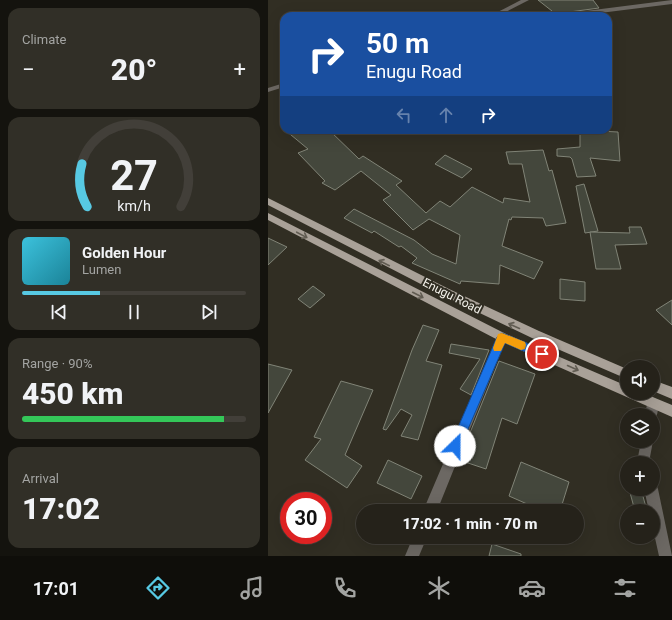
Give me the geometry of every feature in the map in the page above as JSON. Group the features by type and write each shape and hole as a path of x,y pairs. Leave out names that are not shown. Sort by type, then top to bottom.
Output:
{"main road":[{"path":"268,201 436,289 514,326 620,371"},
{"name":"Enugu Road","path":"268,216 502,337 620,389"},
{"path":"660,388 672,393"},
{"name":"Enugu Road","path":"639,400 651,408"},
{"name":"Enugu Road","path":"660,410 672,411"}],"street":[{"path":"501,12 526,0"},
{"path":"593,12 672,2"},
{"path":"268,90 280,86"},
{"path":"433,504 502,337"},
{"path":"653,496 666,556"},
{"path":"412,556 417,544"}],"building":[{"path":"538,0 593,0 599,8 569,12 552,11"},
{"path":"612,132 618,132 620,161 590,158 596,176 577,177 572,159 570,157 557,156 557,149 580,147 580,134 612,134"},
{"path":"290,134 333,134 359,159 363,156 402,181 396,185 426,213 440,201 450,207 472,187 503,203 504,198 530,202 522,164 509,164 506,152 543,150 549,171 552,170 566,223 546,226 543,218 512,217 511,220 509,219 502,246 543,262 534,279 500,265 499,284 461,281 460,284 412,263 417,258 401,246 399,247 374,231 372,233 344,218 354,209 414,240 432,254 456,264 460,235 429,219 413,230 383,200 391,195 361,171 335,190 322,183 325,181 298,153 308,149"},
{"path":"445,155 472,169 462,178 435,164"},
{"path":"584,184 598,231 585,233 576,186"},
{"path":"629,227 641,227 647,244 615,245 621,269 596,269 590,232 630,233"},
{"path":"268,238 287,247 268,265"},
{"path":"560,279 585,282 585,301 560,299"},
{"path":"313,286 325,295 310,308 298,299"},
{"path":"672,300 672,325 656,310"},
{"path":"423,325 439,330 426,361 442,365 418,440 401,436 412,415 401,409 386,430 383,429 412,350"},
{"path":"451,344 489,350 471,395 460,389 480,359 449,353"},
{"path":"499,361 535,374 517,424 502,418 486,469 459,460"},
{"path":"268,364 292,370 268,413"},
{"path":"341,381 373,390 345,455 362,466 347,488 305,460 321,439 314,437"},
{"path":"388,460 422,476 411,499 377,483"},
{"path":"521,462 569,482 562,504 527,504 509,496"},
{"path":"631,496 643,496 645,504 633,504"},
{"path":"492,544 521,554 521,556 489,556"}],"slow traffic":[{"path":"498,348 502,337 521,345"}],"route":[{"path":"455,446 502,337 542,354"}]}
